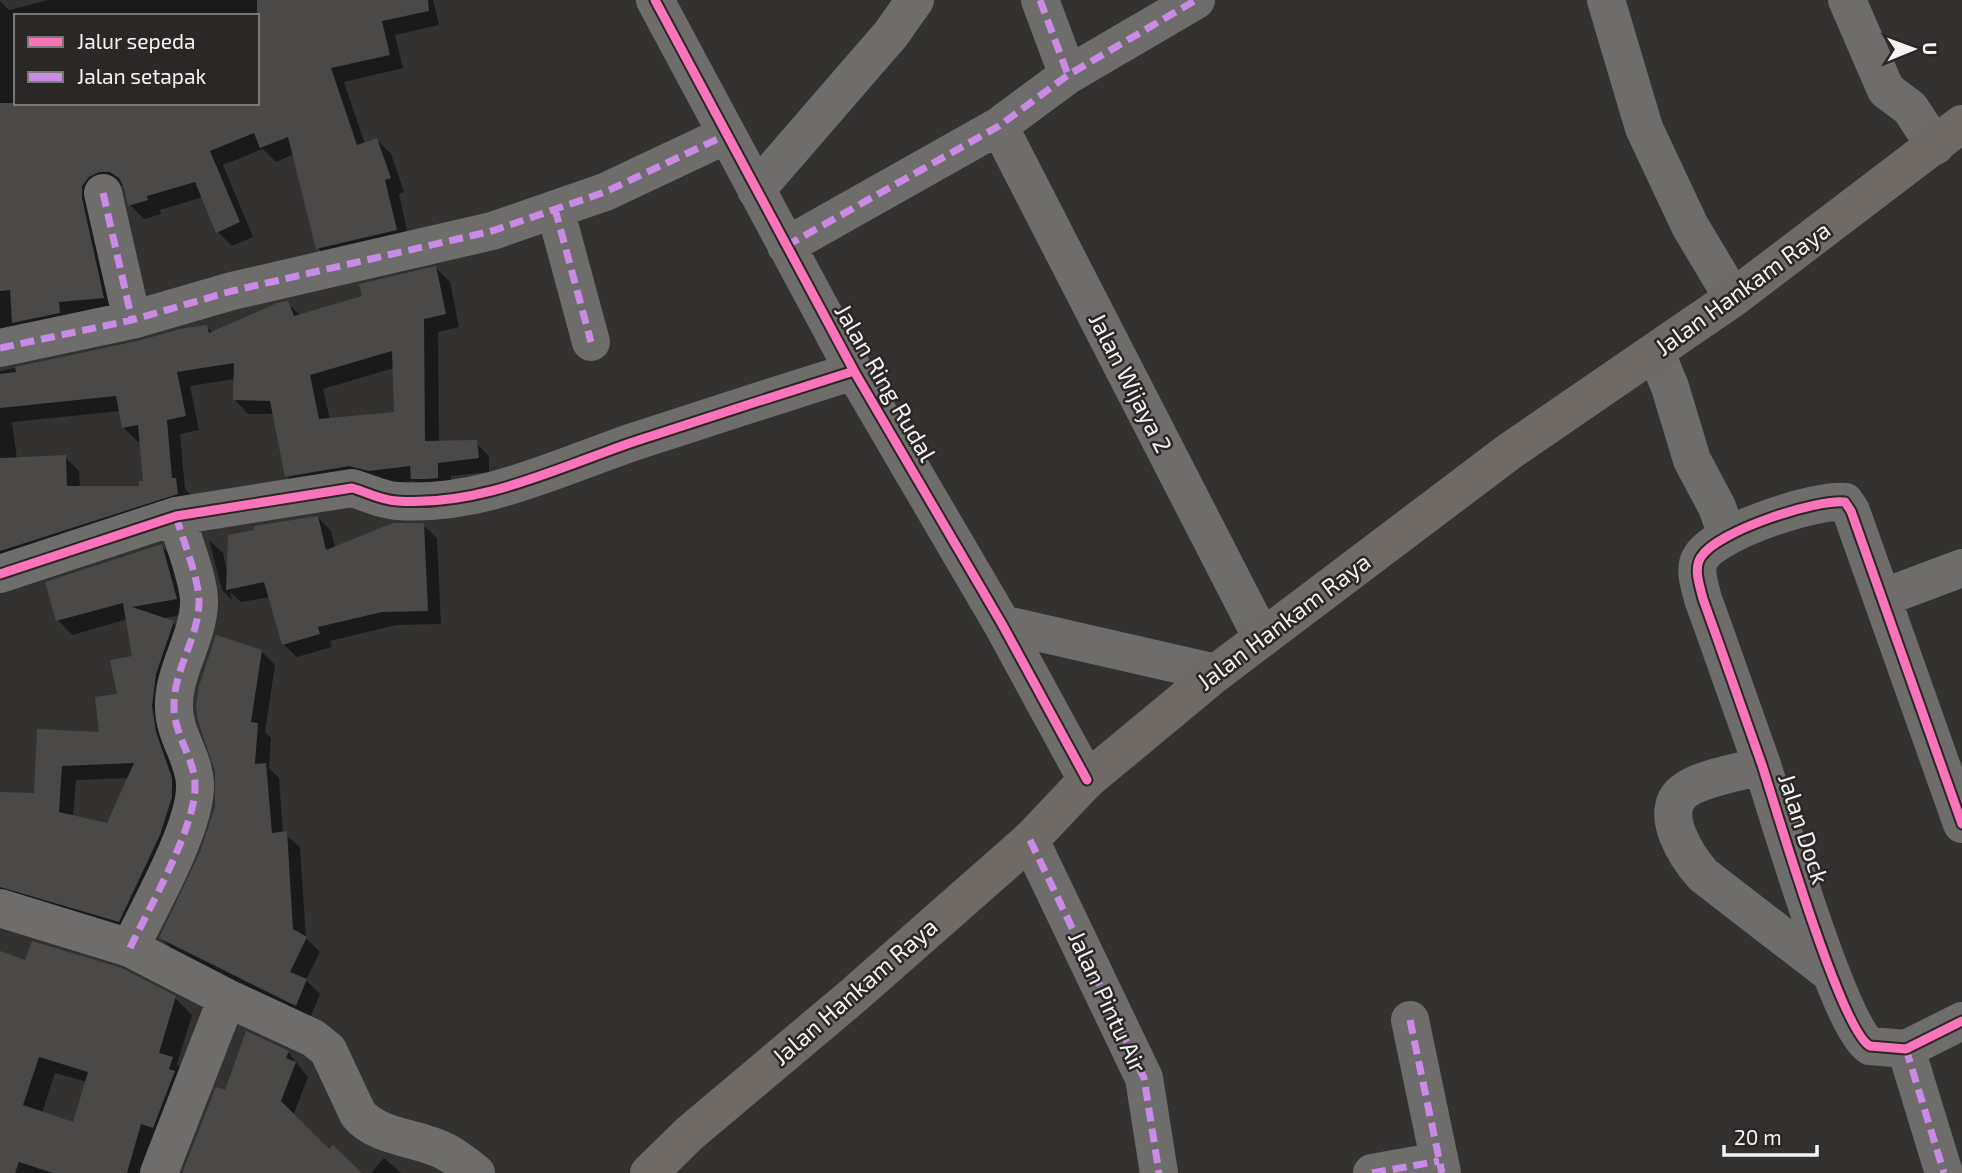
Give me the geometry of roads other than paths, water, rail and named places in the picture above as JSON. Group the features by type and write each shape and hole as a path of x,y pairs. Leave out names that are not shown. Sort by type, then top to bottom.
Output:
{"main road":[{"name":"Jalan Hankam Raya","path":"649,1173 690,1133 854,995 1030,840 1087,780 1216,673 1510,451 1733,298 1949,135"}],"street":[{"name":"Jalan Ring Rudal","path":"656,0 854,371 1002,624 1087,780"},
{"path":"756,190 891,34 915,0"},
{"path":"1040,0 1068,75"},
{"path":"786,246 999,126 1068,75 1196,0"},
{"path":"1606,0 1644,128 1690,226 1733,298"},
{"path":"1847,0 1886,90 1949,135"},
{"name":"Jalan Wijaya 2","path":"999,126 1262,638"},
{"path":"0,348 132,320 232,291 492,231 605,192 726,135"},
{"path":"103,193 132,320"},
{"path":"555,209 591,342"},
{"path":"1656,353 1670,387 1692,460 1722,521"},
{"path":"0,574 176,516 352,488 396,501 467,498 854,371"},
{"name":"Jalan Dock","path":"1882,598 1851,511 1845,502 1779,515 1722,521 1698,562 1697,574 1703,599 1762,766 1830,974 1865,1044 1875,1048 1906,1049"},
{"path":"130,948 180,844 195,802 193,769 177,728 174,707 179,674 195,622 199,598 176,516"},
{"path":"1962,568 1882,598 1962,824"},
{"path":"1002,624 1216,673"},
{"path":"1762,766 1706,781 1684,790 1675,801 1674,820 1679,838 1689,859 1703,875 1830,974"},
{"name":"Jalan Pintu Air","path":"1030,840 1144,1078 1159,1173"},
{"path":"0,908 130,948 313,1038 328,1050 358,1114 365,1122 377,1129 443,1150 475,1173"},
{"path":"159,1173 227,998"},
{"path":"1372,1173 1440,1167 1410,1020"},
{"path":"1944,1173 1906,1049 1962,1021"}]}
